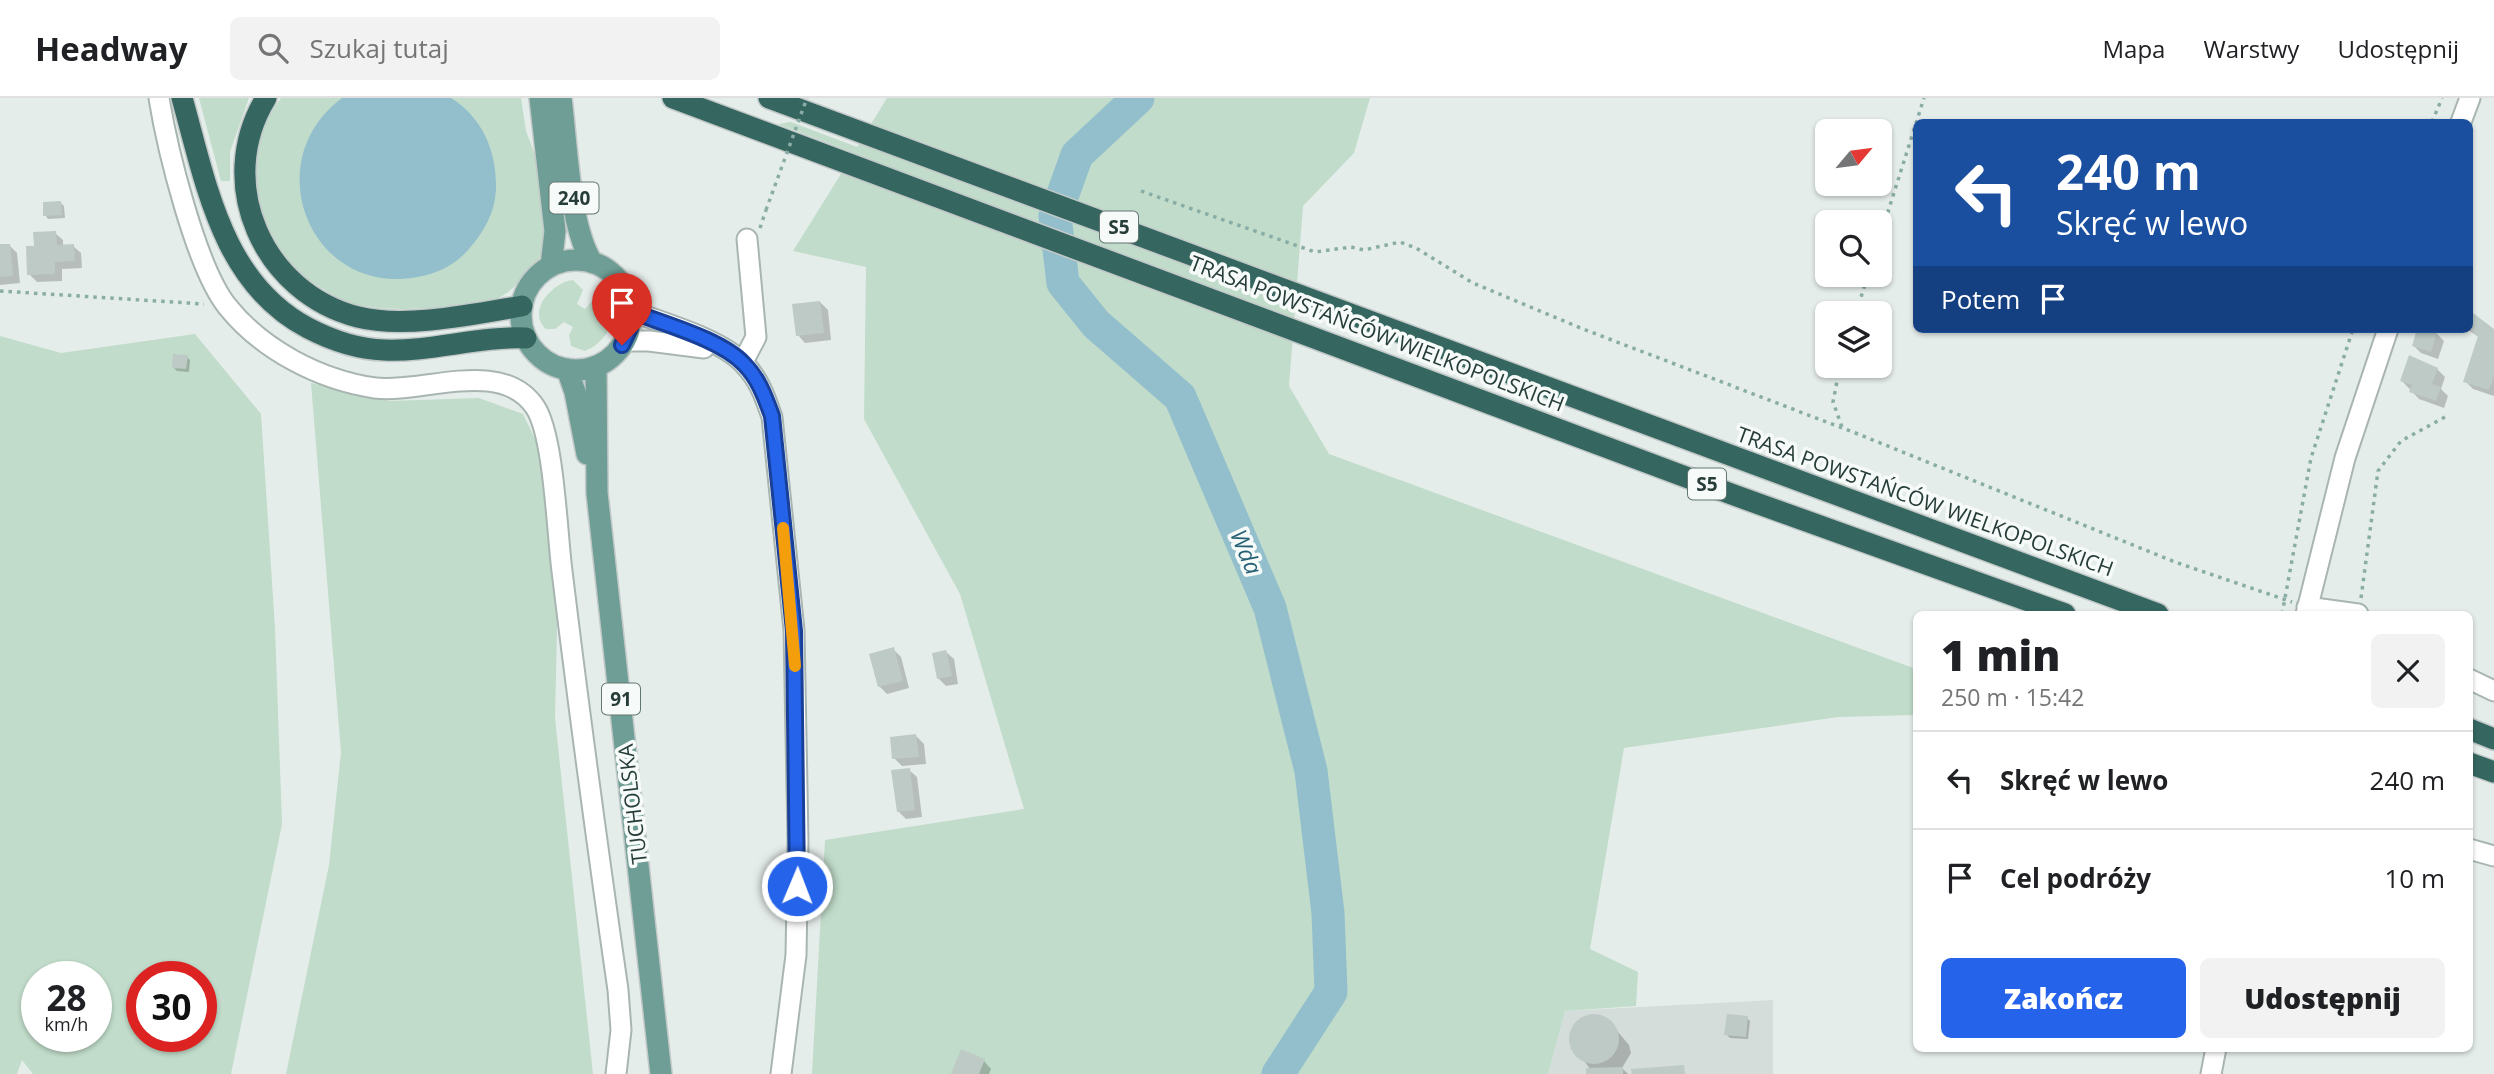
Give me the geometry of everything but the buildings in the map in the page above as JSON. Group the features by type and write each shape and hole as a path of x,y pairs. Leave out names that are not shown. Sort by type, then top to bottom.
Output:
{"highway":[{"path":"182,98 213,207 224,234 245,273 281,312 324,337 384,350 526,338"},
{"path":"266,98 256,117 246,148 245,184 248,206 267,252 302,291 332,308 382,320 481,313 522,306"},
{"name":"TRASA POWSTAŃCÓW WIELKOPOLSKICH","path":"673,98 1351,349 1721,490 2056,611"},
{"name":"TRASA POWSTAŃCÓW WIELKOPOLSKICH","path":"769,98 2150,611"},
{"path":"2473,731 2494,739"},
{"path":"2473,764 2494,772"}],"main road":[{"path":"540,98 555,231 551,266"},
{"name":"240","path":"561,98 580,236 582,246 592,262"},
{"path":"564,261 592,262 616,277 626,293 631,311 630,328 611,358 596,366 567,369 546,360 526,338 522,306 532,283 551,266 564,261"},
{"name":"TUCHOLSKA","path":"596,366 597,494 661,1074"},
{"name":"TUCHOLSKA","path":"567,369 597,494"}],"street":[{"path":"159,98 164,130 208,274 226,305 261,339 323,376 377,388 484,380 510,387 534,406 548,440 568,622 618,990 621,1030 616,1074"},
{"path":"2462,119 2470,98"},
{"path":"743,362 756,337 747,239"},
{"path":"631,311 726,350 743,362 761,387 772,416 794,631 798,841 796,955 781,1074"},
{"path":"2359,608 2306,611 2345,458 2387,333"},
{"path":"624,341 649,341 726,350"},
{"path":"2473,681 2494,691"},
{"path":"2473,850 2494,856"},
{"path":"2211,1074 2215,1052"}],"path":[{"path":"766,210 807,98"},
{"path":"1917,119 1924,98"},
{"path":"2433,119 2442,98"},
{"path":"1889,210 1913,133"},
{"path":"1140,191 1315,252 1351,247 1364,250 1400,242 1416,248 1473,283 1583,329 1843,429 2175,562 2285,600 2306,611"},
{"path":"0,290 226,305"},
{"path":"2283,611 2311,458 2352,333"},
{"path":"1838,378 1833,402 1843,429"},
{"path":"2359,608 2378,471 2401,441 2445,417"}],"shaded area":[{"path":"1773,1000 1773,1074 1548,1074 1565,1011"}],"green space":[{"path":"199,98 249,98 230,152 230,181 221,181"},
{"path":"281,98 521,98 526,131 538,163 545,252 519,283 493,300 478,304 437,308 381,308 358,305 333,295 297,270 279,249 266,226 258,201 255,174 258,148 266,122"},
{"path":"887,98 1370,98 1354,153 1303,206 1289,386 1329,454 1913,668 1913,715 1838,717 1624,748 1590,949 1638,972 1636,1006 1565,1011 1548,1074 812,1074 825,840 1024,809 960,594 864,419 866,267 793,251 854,153 778,124 791,122 857,147"},
{"path":"573,280 583,290 577,304 585,309 594,299 603,296 612,311 610,327 605,335 600,342 585,351 571,346 569,335 573,327 564,322 555,329 546,329 539,314 544,298 550,292"},
{"path":"195,334 261,414 275,628 282,824 231,1074 33,1074 22,1060 17,1074 0,1074 0,336 61,353"},
{"path":"311,383 389,401 479,398 523,414 544,458 558,586 555,718 593,1074 286,1074 329,865 341,752"}],"water":[{"path":"342,98 451,98 472,115 480,126 494,162 495,198 488,222 479,236 463,255 451,264 432,274 417,277 380,278 348,266 324,246 307,219 300,188 303,156 316,125"}],"waterway":[{"name":"Wda","path":"1138,98 1077,155 1055,216 1063,283 1096,324 1180,397 1270,608 1311,771 1328,913 1331,992 1278,1074"}],"slow traffic":[{"path":"783,528 795,666"}],"route":[{"path":"622,345 630,328 631,311 726,350 743,362 761,387 772,416 794,631 797,886"}]}
